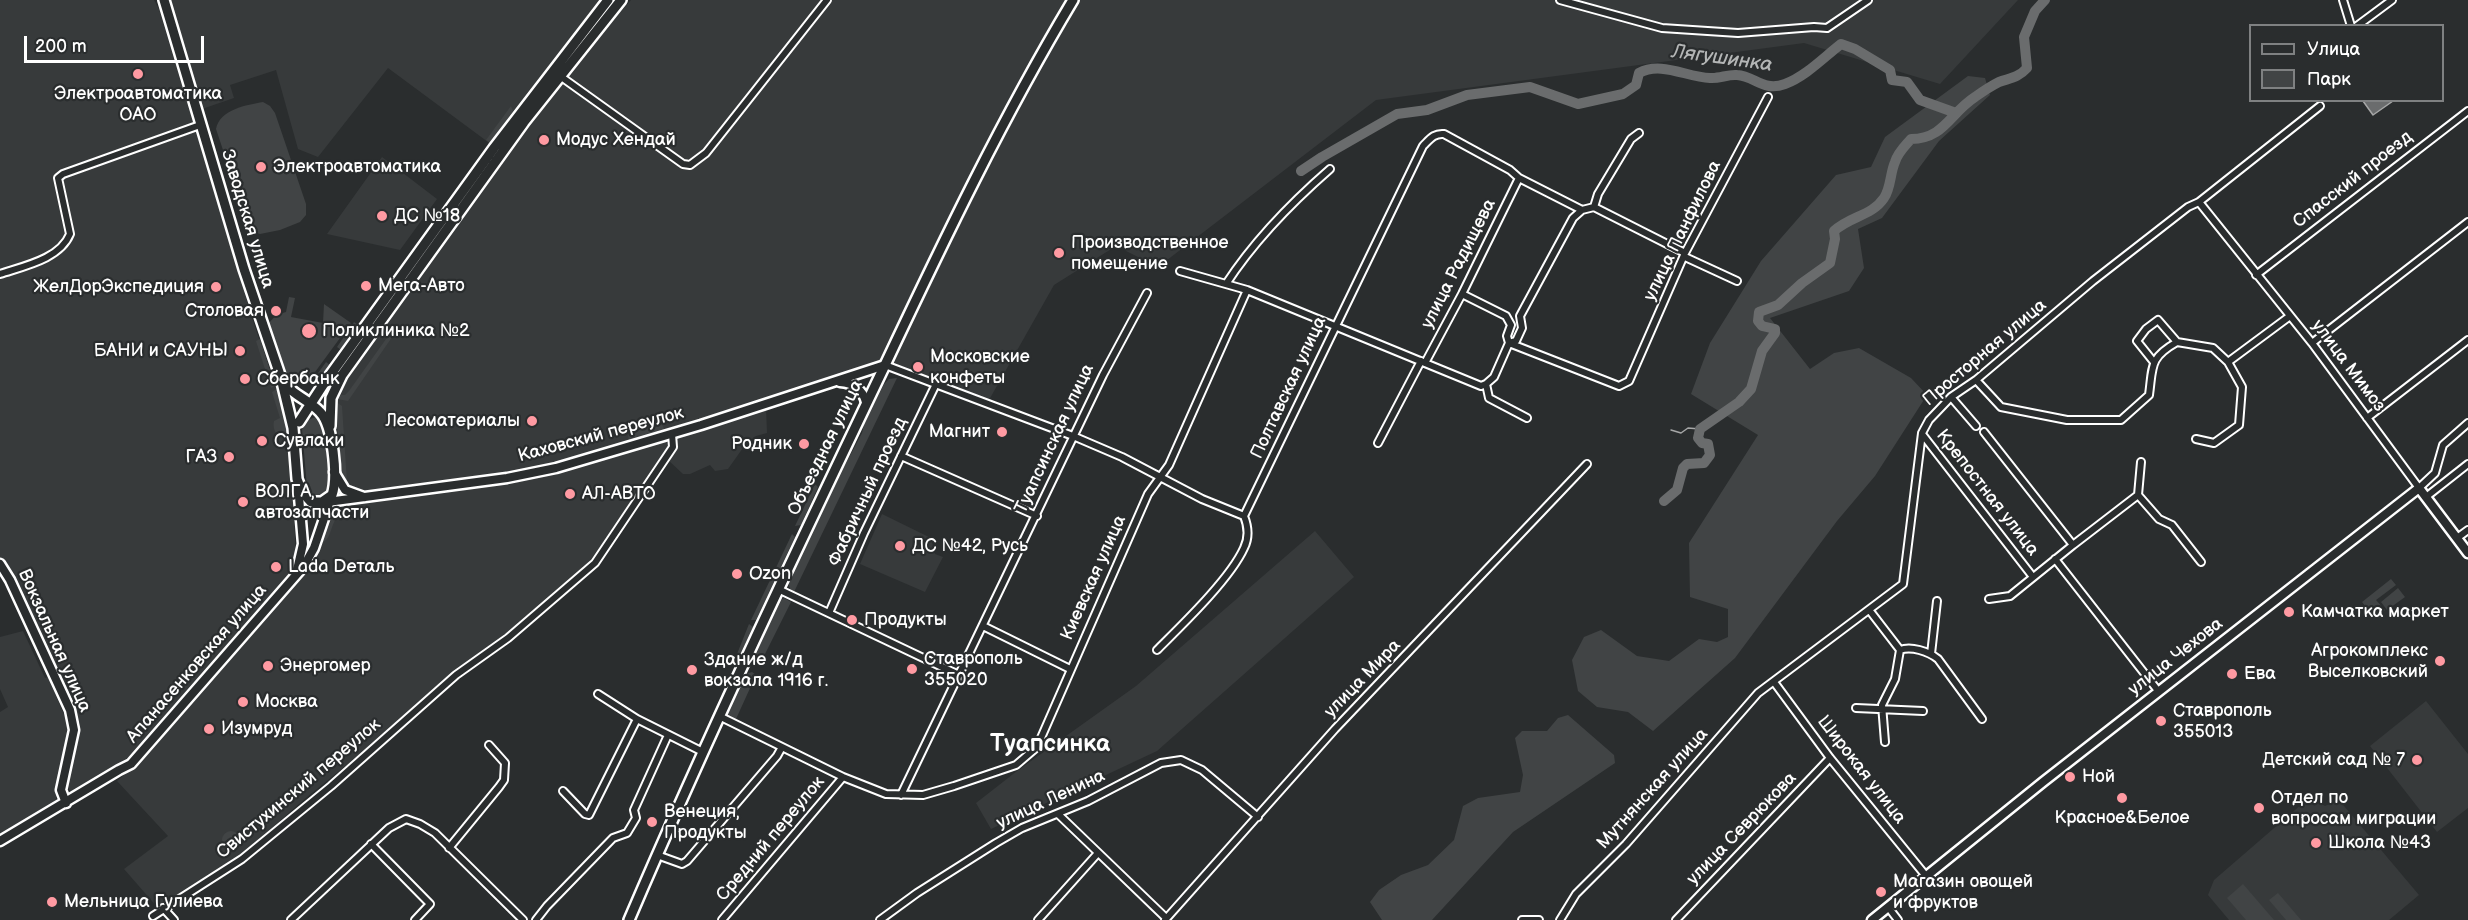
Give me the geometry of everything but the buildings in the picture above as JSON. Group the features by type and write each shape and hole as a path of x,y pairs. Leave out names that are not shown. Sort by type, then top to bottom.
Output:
{"main road":[{"name":"Заводская улица","path":"164,0 244,269 281,378"},
{"path":"295,444 299,422 310,403 494,148 608,0"},
{"path":"331,499 334,472 330,434 331,398 342,375 560,76 621,0"},
{"name":"Объездная улица","path":"629,920 719,716 866,402 984,166 1073,0"},
{"name":"Каховский переулок","path":"367,498 556,468 672,434 885,365"},
{"path":"281,378 295,395 320,411 326,420 330,434"},
{"path":"281,378 295,444 303,544 301,560 293,578"},
{"path":"838,381 848,382 858,389 866,402"},
{"path":"295,395 307,397 318,392"},
{"path":"299,422 303,417 312,414 326,420"},
{"path":"334,472 345,490 367,498"},
{"path":"297,479 307,498 316,503 331,499 367,498"},
{"name":"улица Мимоз","path":"2419,488 2468,553"},
{"name":"улица Чехова","path":"1872,920 2419,488"},
{"name":"Апанасенковская улица","path":"0,841 119,770 132,765 309,558 331,499"},
{"path":"324,522 332,511 350,500"},
{"name":"Вокзальная улица","path":"0,564 10,580 69,710 74,730 61,790 66,803"}],"street":[{"path":"560,76 683,164 690,165 706,153 827,0"},
{"path":"1560,0 1662,28 1738,33 1827,28 1868,0"},
{"path":"2343,0 2350,24"},
{"path":"2360,24 2392,0"},
{"name":"улица Панфилова","path":"1509,343 1619,386 1629,381 1685,255 1768,97"},
{"name":"Просторная улица","path":"1774,682 1904,584 1922,433 1929,420 1951,397 1976,380 2092,281 2188,207 2199,202 2320,106"},
{"name":"Спасский проезд","path":"2256,274 2468,111"},
{"path":"0,274 39,260 60,249 66,242 70,234 58,178 63,174 200,124"},
{"path":"1594,207 1598,194 1631,139 1639,133"},
{"name":"Полтавская улица","path":"1157,651 1208,596 1245,547 1248,526 1244,516 1423,146 1432,137 1444,134 1510,170 1519,178"},
{"path":"1226,284 1245,256 1268,230 1330,169"},
{"path":"1519,178 1582,210"},
{"name":"улица Радищева","path":"1378,443 1462,294 1519,178"},
{"name":"улица Мимоз","path":"2199,202 2312,343 2419,488"},
{"path":"1180,272 1247,290 1481,386 1494,377 1509,343 1507,336 1517,322 1573,218 1582,210 1594,207 1737,281"},
{"path":"2312,343 2468,222"},
{"name":"Киевская улица","path":"719,716 843,777 886,794 923,795 1016,765 1037,747 1148,494 1169,465 1247,290"},
{"name":"Туапсинская улица","path":"901,795 1037,516 1073,436 1147,293"},
{"path":"1462,294 1517,322 1522,328 1516,341 1509,343"},
{"path":"2228,362 2290,316"},
{"path":"2153,361 2137,341 2146,329 2158,320 2177,342"},
{"path":"2367,418 2468,340"},
{"path":"1976,380 2001,407 2067,420 2121,420 2150,395 2153,361 2166,348 2177,342 2213,348 2228,362 2242,387 2239,424 2214,442 2196,439"},
{"path":"885,365 1073,436 1244,516"},
{"name":"Фабричный проезд","path":"829,613 936,384"},
{"path":"1486,384 1488,398 1527,417"},
{"name":"Крепостная улица","path":"1951,397 1976,426"},
{"name":"улица Чехова","path":"2419,488 2435,473 2443,445 2468,423"},
{"name":"Крепостная улица","path":"1922,433 2033,577 2073,545 1984,432"},
{"name":"Свистухинский переулок","path":"153,916 242,859 331,786 456,675 508,638 595,562 673,447 672,434"},
{"path":"901,456 1037,516"},
{"path":"2141,462 2138,495 2159,519 2172,525 2201,562"},
{"name":"улица Мира","path":"1165,919 1335,729 1587,464"},
{"path":"2426,497 2468,464"},
{"path":"2073,545 2138,495"},
{"path":"2457,538 2468,530"},
{"name":"Крепостная улица","path":"2055,560 2159,692"},
{"path":"1989,599 2010,596 2033,577"},
{"path":"778,589 959,675"},
{"path":"1931,654 1937,601"},
{"path":"1870,611 1900,650 1895,679 1885,697 1882,710 1885,742"},
{"path":"983,626 1070,669"},
{"path":"1900,650 1906,648 1931,654 1982,719"},
{"name":"Широкая улица","path":"1774,682 1830,758 1926,876"},
{"name":"Мутнянская улица","path":"1560,920 1566,906 1582,887 1626,844 1744,707 1774,682"},
{"path":"598,694 637,719 703,752"},
{"path":"1856,708 1923,711"},
{"path":"563,791 585,814 589,815 637,719"},
{"path":"536,920 613,838 627,833 636,818 634,810 668,735"},
{"path":"449,848 504,780 505,764 489,745"},
{"path":"657,855 682,864 687,861 777,756 782,747"},
{"name":"улица Севрюкова","path":"1676,920 1830,758"},
{"name":"улица Ленина","path":"880,920 917,892 1022,828 1058,814 1161,763 1181,760 1202,770 1258,817"},
{"name":"Средний переулок","path":"722,920 843,777"},
{"path":"1058,814 1165,919"},
{"path":"291,920 389,828 406,819 435,833 523,920"},
{"path":"371,844 430,904 415,920"},
{"path":"1038,920 1098,853"},
{"path":"1888,907 1899,920"},
{"path":"163,908 174,920"},
{"path":"1522,920 1539,920"}],"shaded area":[{"path":"0,0 154,0 159,9 253,321 290,428 296,559 292,572 145,746 74,794 66,787 80,724 0,558"},
{"path":"167,0 602,0 492,145 388,68 318,157 298,149 276,70 230,85 234,98 199,110"},
{"path":"631,0 1069,0 973,179 881,361 853,372 565,460 500,475 367,494 347,488 336,470 334,434 334,399 345,376 493,170 565,76"},
{"path":"1078,0 2018,0 1940,84 1804,43 1376,100 1158,267 1116,246 1054,285 989,400 890,364 1039,68"},
{"path":"2364,102 2392,102 2373,115"},
{"name":"ДС №18","path":"382,157 437,199 400,250 327,234"},
{"path":"766,407 767,433 756,436 745,445 728,469 715,471 710,465 690,474 683,474 667,459 673,436"},
{"path":"662,441 670,444 669,449 587,565 504,637 445,679 385,734 307,797 235,860 158,908 124,869 168,836 117,781 150,752 307,569 328,521 335,512 349,503 503,483 557,473"},
{"name":"ДС №42, Русь","path":"882,514 931,538 935,554 943,557 925,592 860,564"},
{"path":"1315,531 1354,577 1157,751 991,829 976,803 1136,686"},
{"path":"23,631 45,678 48,677 71,731 56,799 51,807 0,835 0,712 8,707 0,689 0,637"},
{"path":"2426,701 2468,754 2468,808 2437,832 2370,746"},
{"name":"Школа №43","path":"2310,797 2325,806 2339,800 2419,895 2389,920 2229,920 2208,895 2214,880"}],"green space":[{"path":"1968,76 1985,78 1990,95 1939,141 1882,218 1858,229 1864,268 1849,291 1770,318 1810,369 1834,353 1859,348 1911,378 1927,395 1875,476 1837,521 1735,658 1653,731 1628,712 1597,707 1578,691 1572,660 1584,637 1601,630 1637,656 1669,661 1699,639 1717,642 1728,637 1728,609 1690,597 1689,543 1758,435 1691,394 1710,343 1761,261 1836,175 1871,167 1885,137"},
{"name":"Электроавтоматика","path":"263,102 275,113 306,204 306,215 300,222 280,230 260,234 254,232 248,225 216,129 228,112"},
{"path":"511,106 513,111 490,143 486,140"},
{"path":"289,297 295,298 291,317 323,323 324,304 351,323 307,383 289,380 269,323 276,315 286,312"},
{"path":"354,322 358,325 341,350 337,347"},
{"path":"396,325 399,327 348,401 337,399 339,395 345,395 349,391"},
{"path":"260,339 275,386 271,388 256,341"},
{"path":"326,362 330,365 315,387 310,384"},
{"path":"897,378 794,592 791,591 788,583 862,433 864,424 884,384 889,379"},
{"path":"277,389 288,422 290,438 286,440 278,435 274,427 274,421 280,418 272,392"},
{"path":"336,402 342,406 347,482 340,470"},
{"path":"316,417 324,427 329,485 326,493 317,497 312,495 307,487 302,429 304,421"},
{"path":"659,423 664,429 629,439 631,431"},
{"path":"815,484 818,487 801,525 795,526"},
{"path":"349,506 348,510 334,521 329,536 322,543 334,516"},
{"path":"792,534 795,537 756,620 751,620"},
{"path":"2391,579 2396,585 2376,600 2385,610 2375,619 2362,602"},
{"path":"2398,588 2405,597 2387,610 2381,602"},
{"path":"784,598 791,602 759,666 754,661 754,655 779,601"},
{"path":"749,624 753,627 738,659 735,659"},
{"path":"752,672 756,675 736,719 731,718 727,714 746,674"},
{"path":"1568,715 1614,755 1615,763 1513,832 1432,920 1382,920 1370,902 1379,890 1401,875 1428,865 1454,840 1463,806 1478,798 1520,792 1523,775 1515,738 1522,731 1547,731 1558,718"},
{"path":"231,831 237,834 240,840 237,846 231,849 225,846 222,840 225,834"},
{"path":"2243,884 2274,920 2246,920 2227,898"},
{"path":"2278,893 2301,920 2286,920 2269,900"}],"waterway":[{"path":"1664,501 1677,490 1683,468 1687,464 1704,463 1710,455 1708,444 1702,443 1698,438 1700,429 1739,402 1751,389 1762,351 1775,333 1775,329 1762,326 1758,321 1759,312 1778,305 1802,283 1830,263 1835,239 1834,231 1879,204 1888,190 1896,158 1911,139 1931,135 1946,124 1966,103 1999,82 2017,76 2027,68 2024,37 2035,11 2045,0"},
{"name":"Лягушинка","path":"1301,171 1397,114 1427,110 1467,95 1530,87 1578,104 1623,94 1636,85 1639,73 1656,69 1710,78 1737,75 1765,85 1777,86 1800,76 1841,44 1855,49 1890,70 1892,80 1907,82 1920,100 1956,113"},
{"path":"1671,430 1681,433 1688,428 1700,429"}],"place":[{"name":"Электроавтоматика ОАО","path":"138,74"},
{"name":"Модус Хендай","path":"544,140"},
{"name":"Электроавтоматика","path":"261,167"},
{"name":"ДС №18","path":"382,216"},
{"name":"Производственное помещение","path":"1059,253"},
{"name":"Мега-Авто","path":"366,286"},
{"name":"ЖелДорЭкспедиция","path":"216,287"},
{"name":"Столовая","path":"276,311"},
{"name":"Поликлиника №2","path":"309,331"},
{"name":"БАНИ и САУНЫ","path":"240,351"},
{"name":"Московские конфеты","path":"918,367"},
{"name":"Сбербанк","path":"245,379"},
{"name":"Лесоматериалы","path":"532,421"},
{"name":"Магнит","path":"1002,432"},
{"name":"Сувлаки","path":"262,441"},
{"name":"Родник","path":"804,444"},
{"name":"ГАЗ","path":"229,457"},
{"name":"АЛ-АВТО","path":"570,494"},
{"name":"ВОЛГА, автозапчасти","path":"243,502"},
{"name":"ДС №42, Русь","path":"900,546"},
{"name":"Lada Dеталь","path":"276,567"},
{"name":"Ozon","path":"737,574"},
{"name":"Камчатка маркет","path":"2289,612"},
{"name":"Продукты","path":"852,620"},
{"name":"Агрокомплекс Выселковский","path":"2440,661"},
{"name":"Энергомер","path":"268,666"},
{"name":"Ставрополь 355020","path":"912,669"},
{"name":"Здание ж/д вокзала 1916 г.","path":"692,670"},
{"name":"Ева","path":"2232,674"},
{"name":"Москва","path":"243,702"},
{"name":"Ставрополь 355013","path":"2161,721"},
{"name":"Изумруд","path":"209,729"},
{"name":"Детский сад № 7","path":"2417,760"},
{"name":"Ной","path":"2070,777"},
{"name":"Красное&Белое","path":"2122,798"},
{"name":"Отдел по вопросам миграции","path":"2259,808"},
{"name":"Венеция, Продукты","path":"652,822"},
{"name":"Школа №43","path":"2316,843"},
{"name":"Магазин овощей и фруктов","path":"1881,892"},
{"name":"Мельница Гулиева","path":"52,902"}],"district":[{"name":"Туапсинка","path":"1050,745"}]}
